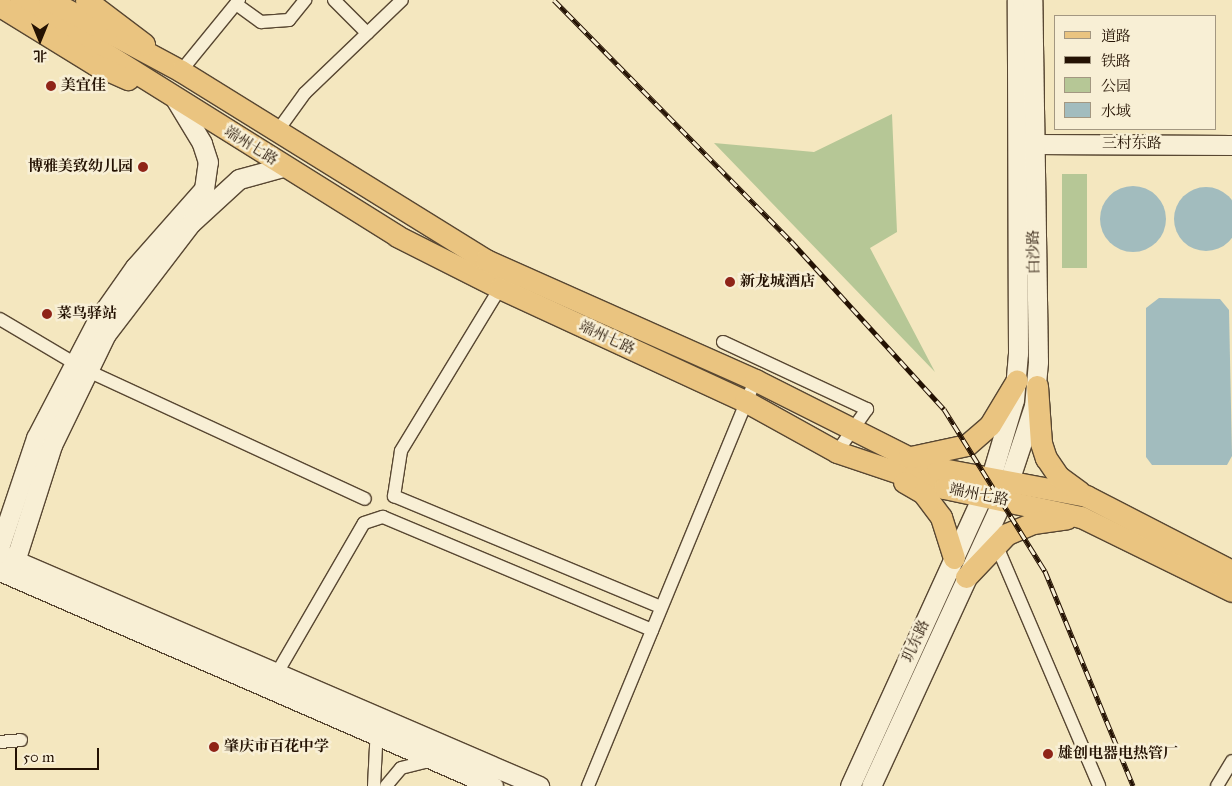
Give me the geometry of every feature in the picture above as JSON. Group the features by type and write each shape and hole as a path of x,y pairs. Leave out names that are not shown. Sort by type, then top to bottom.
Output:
{"main road":[{"name":"端州七路","path":"20,0 176,100 397,236 500,288 745,401 837,452 887,471 1081,517 1232,592"},
{"name":"端州七路","path":"49,0 174,67 276,134 486,260 755,380 908,457 937,468 1000,478 1086,496 1232,571"},
{"path":"86,0 174,67"},
{"path":"0,6 96,65 176,100"},
{"path":"908,457 967,445 990,424 1017,380"},
{"path":"1037,386 1041,443 1046,458 1058,476 1086,496"},
{"path":"887,471 923,494 941,517 954,558"},
{"path":"966,577 996,544 1032,523 1081,517"}],"street":[{"path":"174,67 237,2 260,22 289,20 305,0"},
{"path":"334,0 367,33"},
{"path":"276,134 305,93 402,0"},
{"name":"白沙路","path":"992,497 1037,386 1027,138 1017,0"},
{"name":"白沙路","path":"1000,478 1017,380 1032,0"},
{"path":"0,545 36,438 80,367 135,267 204,189 208,162 202,143 176,100"},
{"name":"三村东路","path":"1027,138 1232,133"},
{"name":"三村东路","path":"1027,138 1232,144"},
{"path":"3,565 52,445 80,367 146,276 191,222 239,179 284,167"},
{"path":"500,288 401,451 394,496 661,607"},
{"path":"0,319 80,367 365,499"},
{"path":"723,342 867,409 837,452"},
{"path":"588,786 755,380"},
{"name":"玑东路","path":"850,786 954,558 992,497"},
{"name":"玑东路","path":"871,786 966,577 992,497"},
{"path":"277,673 364,522 383,518 652,630"},
{"path":"996,544 1099,786"},
{"path":"3,565 277,673 377,726 434,760 493,786"},
{"path":"3,565 377,726 539,786"},
{"path":"374,786 377,726"},
{"path":"0,742 21,740"},
{"path":"386,786 401,768 434,760"},
{"path":"1217,786 1232,761"}],"green space":[{"path":"892,114 897,232 870,248 935,372 714,143 814,152"},
{"path":"1062,174 1087,174 1087,268 1062,268"}],"water":[{"path":"1133,186 1146,189 1156,196 1163,206 1166,219 1163,232 1156,242 1146,249 1133,252 1120,249 1110,242 1103,232 1100,219 1103,206 1110,196 1120,189"},
{"path":"1200,188 1212,188 1224,193 1232,201 1233,235 1224,245 1212,250 1200,250 1188,245 1180,237 1175,225 1175,213 1180,201 1188,193"},
{"path":"1159,298 1220,299 1229,310 1232,456 1227,465 1152,465 1146,457 1146,308"}],"railway":[{"path":"554,0 791,241 944,409 1045,571 1133,786"}],"place":[{"name":"美宜佳","path":"51,86"},
{"name":"博雅美致幼儿园","path":"143,167"},
{"name":"新龙城酒店","path":"730,282"},
{"name":"菜鸟驿站","path":"47,314"},
{"name":"肇庆市百花中学","path":"214,747"},
{"name":"雄创电器电热管厂","path":"1048,754"}]}
